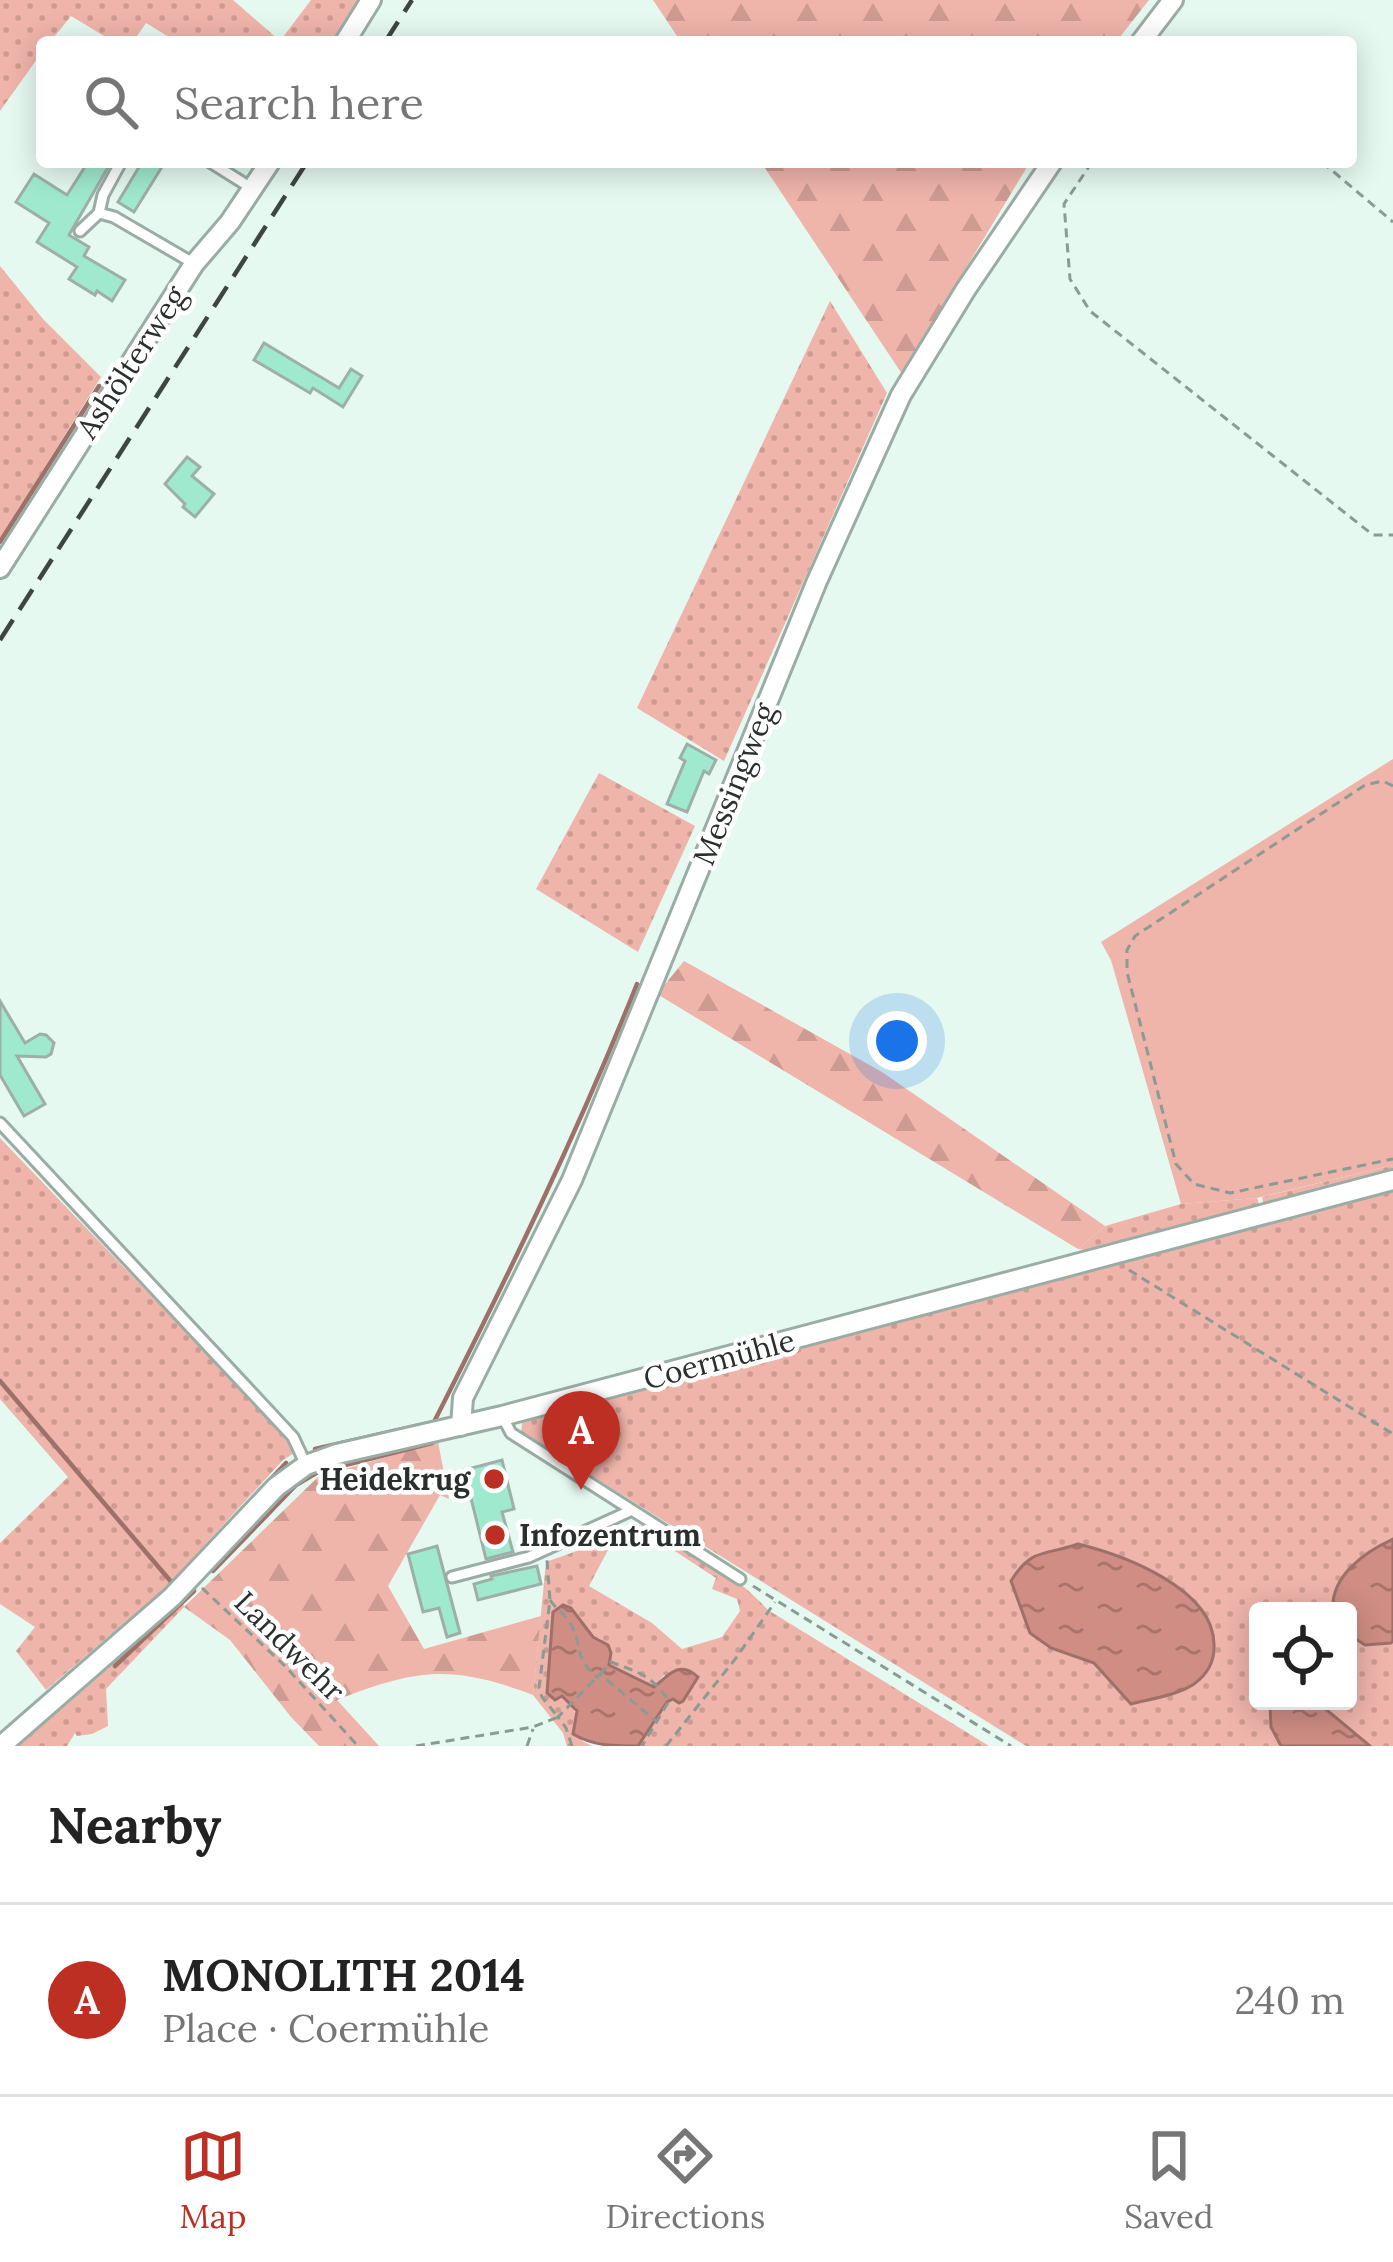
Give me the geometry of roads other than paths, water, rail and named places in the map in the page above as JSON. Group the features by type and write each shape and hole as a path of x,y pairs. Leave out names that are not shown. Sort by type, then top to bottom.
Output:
{"street":[{"path":"349,36 371,0"},
{"path":"1146,36 1173,0"},
{"name":"Ashölterweg","path":"0,568 194,264 266,168"},
{"name":"Messingweg","path":"461,1426 463,1398 572,1180 818,580 901,395 1048,168"},
{"name":"Coermühle","path":"1,1746 192,1578 276,1487 306,1465 1393,1180"}],"lane":[{"path":"80,231 99,213 119,168"},
{"path":"220,168 253,189"},
{"path":"99,213 194,264"},
{"path":"0,1123 293,1437 306,1465"},
{"path":"502,1416 511,1433 740,1579"},
{"path":"452,1577 529,1557 630,1511"}],"water":[{"path":"1393,1539 1393,1641 1365,1645 1357,1640 1357,1602 1334,1602 1343,1577 1371,1551"},
{"path":"1078,1544 1141,1566 1199,1606 1210,1624 1214,1644 1212,1661 1199,1680 1180,1691 1131,1704 1094,1663 1051,1648 1030,1633 1011,1581 1040,1554"},
{"path":"563,1605 571,1608 593,1637 608,1645 609,1665 654,1687 679,1669 698,1677 683,1701 667,1702 638,1746 596,1743 573,1734 577,1711 562,1696 555,1700 547,1693 553,1612"},
{"path":"1270,1710 1327,1710 1370,1746 1281,1746 1271,1727"}],"waterway":[{"path":"0,542 99,386"},
{"path":"315,1449 434,1422 540,1205 637,984"},
{"path":"0,1381 173,1584 175,1581"},
{"path":"213,1571 296,1485 318,1472 432,1443"},
{"path":"269,1481 286,1463"},
{"path":"115,1666 194,1591"}],"railway":[{"path":"389,36 412,0"},
{"path":"0,640 303,168"}],"place":[{"name":"Heidekrug","path":"494,1479"},
{"name":"MONOLITH 2014","path":"581,1490"},
{"name":"Infozentrum","path":"495,1535"}]}
